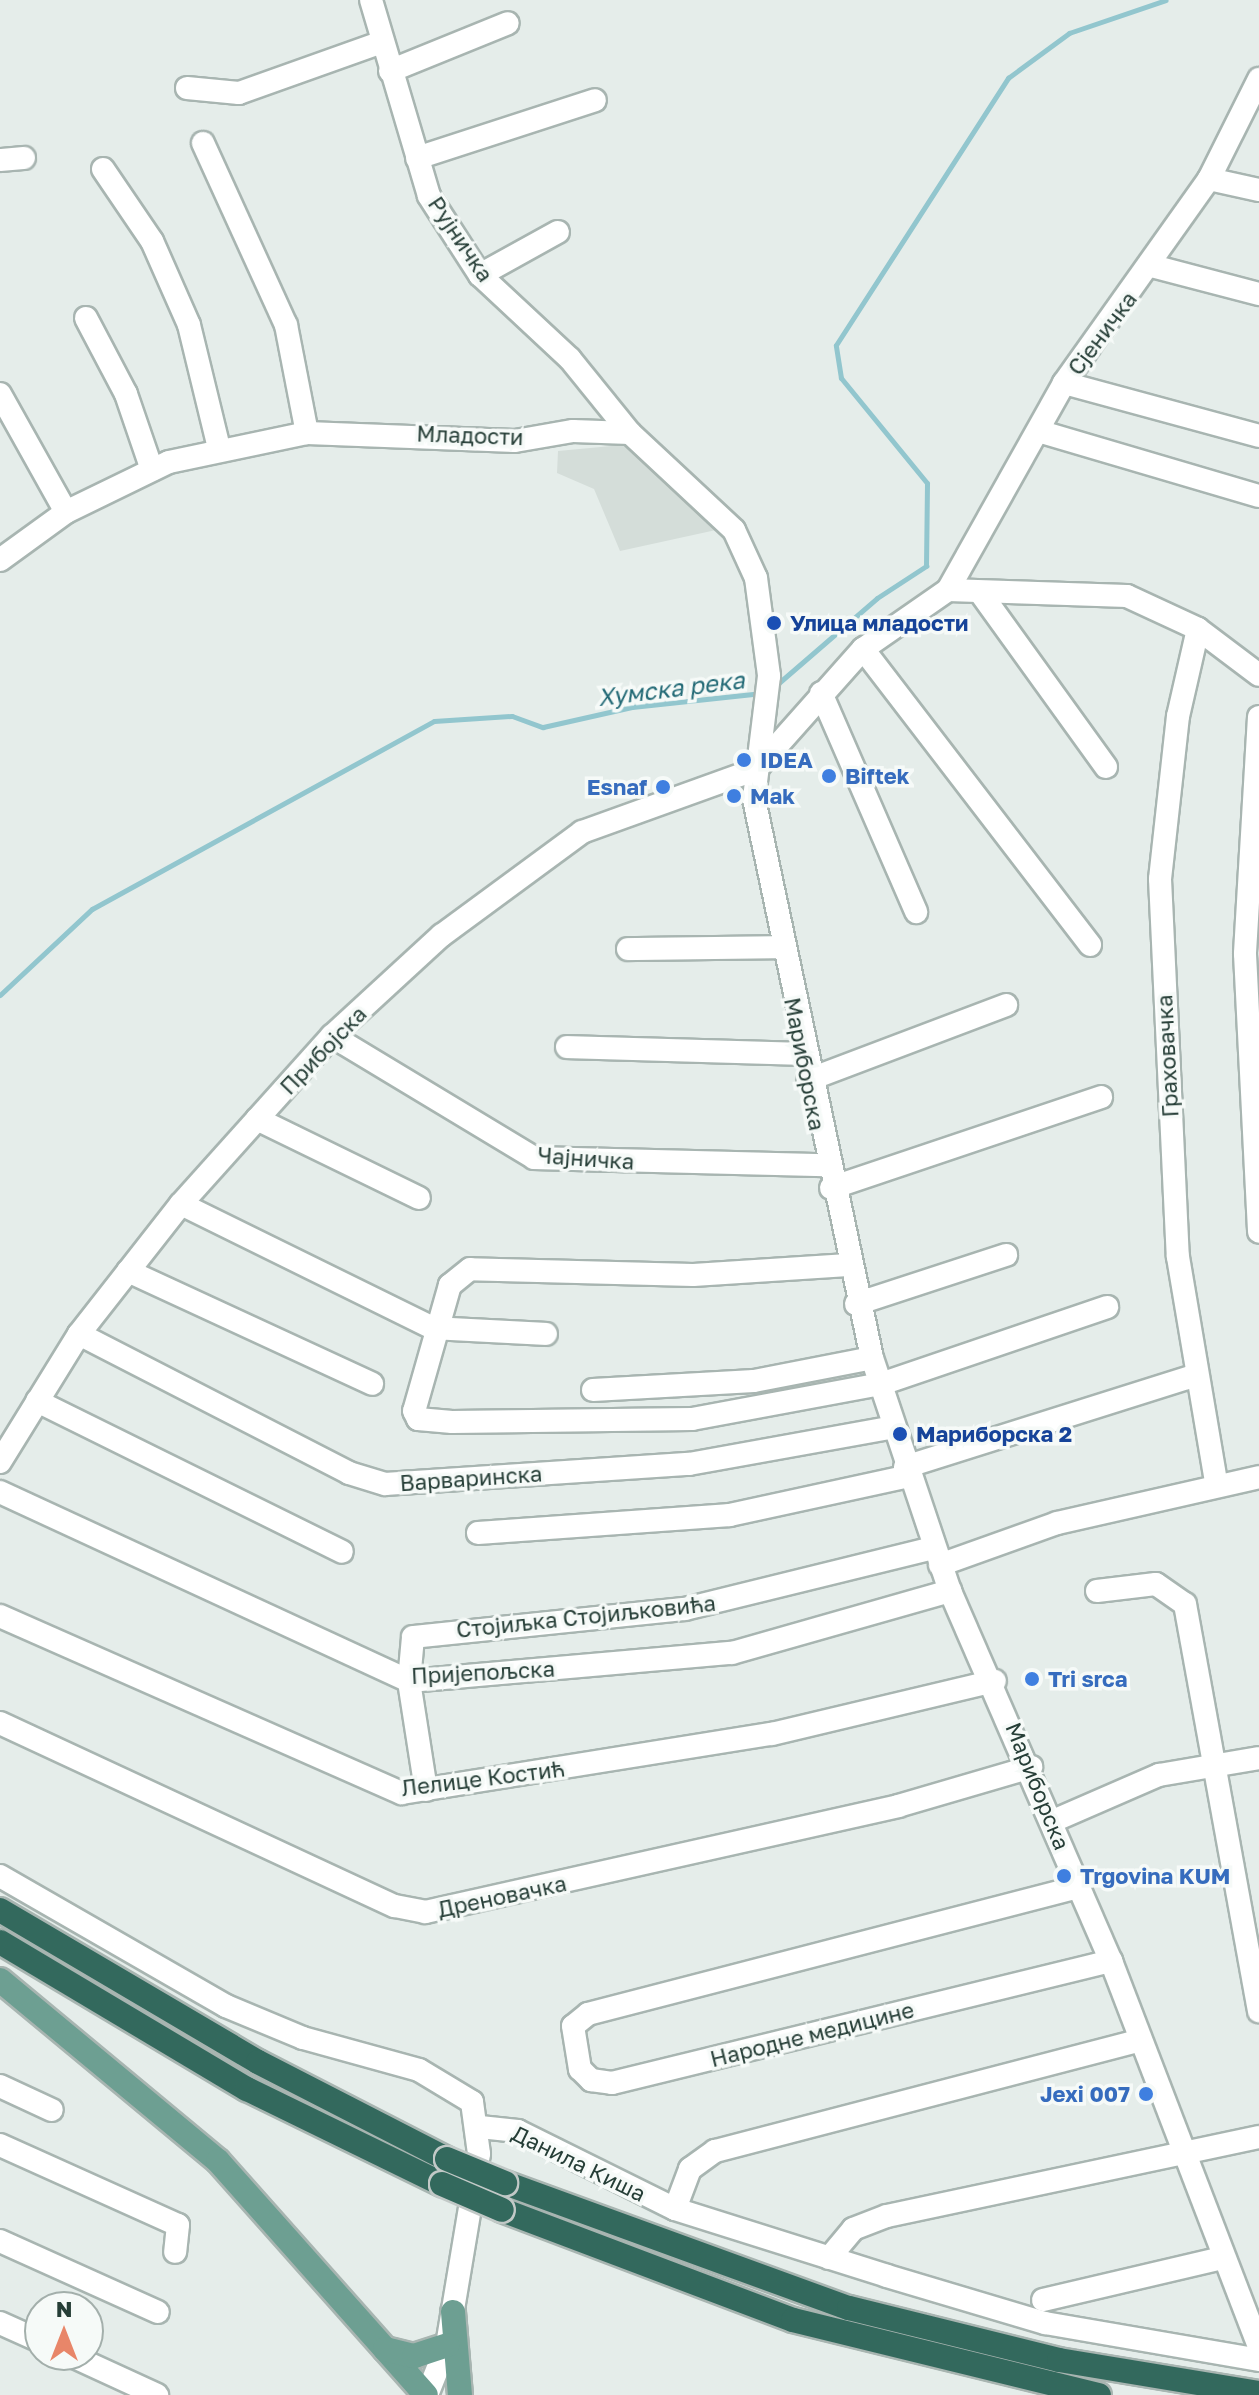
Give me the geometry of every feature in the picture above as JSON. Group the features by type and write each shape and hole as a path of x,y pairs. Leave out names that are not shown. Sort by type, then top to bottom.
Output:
{"highway":[{"path":"0,1910 258,2062 447,2159 735,2272 898,2321 1073,2363 1259,2393"},
{"path":"0,1942 247,2089 502,2210 793,2320 1099,2395"}],"main road":[{"path":"0,1980 218,2161 426,2395"},
{"path":"453,2312 460,2395"},
{"path":"385,2349 414,2356 447,2345"}],"street":[{"name":"Рујничка","path":"378,2 382,42 429,196 480,275 570,359 630,433"},
{"path":"390,71 508,23"},
{"path":"187,88 239,93 382,42"},
{"name":"Сјеничка","path":"948,590 1064,383 1152,266 1209,179 1259,79"},
{"path":"417,158 595,100"},
{"path":"203,143 286,325 307,433"},
{"path":"0,160 24,158"},
{"path":"103,169 152,241 189,325 219,448"},
{"path":"1209,179 1259,190"},
{"path":"480,275 558,232"},
{"path":"1152,266 1259,294"},
{"path":"86,318 126,394 152,470"},
{"path":"1064,383 1259,436"},
{"path":"0,394 66,512"},
{"name":"Младости","path":"0,560 66,512 152,470 219,448 307,433 515,441 573,431 630,433"},
{"path":"1038,431 1259,496"},
{"path":"630,433 734,530 756,578 769,676 757,769"},
{"path":"757,769 863,649 948,590 982,595 1049,588 1113,593 1198,629 1259,675"},
{"path":"982,595 1106,767"},
{"name":"Граховачка","path":"1198,629 1178,716 1160,879 1178,1257 1216,1482"},
{"path":"863,649 1090,945"},
{"path":"821,693 916,912"},
{"path":"1259,717 1247,833 1259,1232"},
{"name":"Мариборска","path":"757,769 754,799 825,1165 856,1304 907,1472 950,1591 995,1681 1111,1961 1179,2155 1259,2347"},
{"name":"Прибојска","path":"0,1462 79,1334 181,1204 332,1036 442,935 582,832 757,769"},
{"path":"628,949 782,947"},
{"path":"808,1080 1006,1005"},
{"name":"Чајничка","path":"332,1036 534,1158 825,1165"},
{"path":"567,1047 803,1054"},
{"path":"831,1188 1101,1097"},
{"path":"257,1119 419,1198"},
{"path":"181,1204 433,1328 546,1334"},
{"path":"856,1304 1006,1255"},
{"path":"848,1265 693,1275 459,1274 433,1328 413,1402 418,1419 692,1419 881,1384 1107,1307"},
{"path":"128,1271 372,1384"},
{"name":"Варваринска","path":"79,1334 349,1473 385,1484 689,1464 894,1427"},
{"path":"593,1390 754,1381 872,1358"},
{"path":"478,1533 730,1515 907,1472 1196,1375"},
{"path":"37,1401 342,1552"},
{"name":"Стојиљка Стојиљковића","path":"409,1681 408,1645 424,1634 685,1609 937,1556 1216,1482 1259,1477"},
{"name":"Пријепољска","path":"0,1492 409,1681 732,1653 950,1591"},
{"path":"1097,1591 1156,1584 1180,1596 1189,1616 1210,1763 1259,2011"},
{"name":"Лелице Костић","path":"0,1616 378,1787 426,1790 772,1734 995,1681"},
{"path":"409,1681 426,1790"},
{"name":"Дреновачка","path":"0,1723 395,1906 425,1912 884,1810 1031,1767"},
{"path":"1053,1821 1159,1775 1210,1763 1259,1758"},
{"name":"Данила Киша","path":"0,1876 147,1964 266,2024 449,2082 472,2102 480,2127 518,2131 675,2209 1045,2323 1259,2360"},
{"name":"Народне медицине","path":"1078,1887 588,2014 573,2026 577,2058 586,2076 605,2084 1111,1961"},
{"path":"675,2209 690,2169 715,2151 1140,2040"},
{"path":"0,2086 52,2110"},
{"path":"426,2395 447,2345 480,2127"},
{"path":"829,2258 853,2229 887,2216 1259,2137"},
{"path":"0,2145 178,2225 175,2252"},
{"path":"0,2241 158,2312"},
{"path":"1043,2300 1222,2258"},
{"path":"0,2323 24,2334"},
{"path":"104,2371 157,2395"},
{"path":"164,2395 172,2395"}],"shaded area":[{"path":"622,445 655,466 716,530 620,551 594,489 557,473 558,451"}],"waterway":[{"name":"Хумска река","path":"774,687 877,598 926,566 927,483 841,378 836,345 1008,78 1069,33 1166,0"},
{"name":"Хумска река","path":"0,995 92,909 434,721 512,716 543,727 632,707 762,693"}],"place":[{"name":"Улица младости","path":"774,623"},
{"name":"IDEA","path":"744,760"},
{"name":"Biftek","path":"829,776"},
{"name":"Esnaf","path":"663,787"},
{"name":"Mak","path":"734,796"},
{"name":"Мариборска 2","path":"900,1434"},
{"name":"Tri srca","path":"1032,1679"},
{"name":"Trgovina KUM","path":"1064,1876"},
{"name":"Jexi 007","path":"1146,2094"}]}
